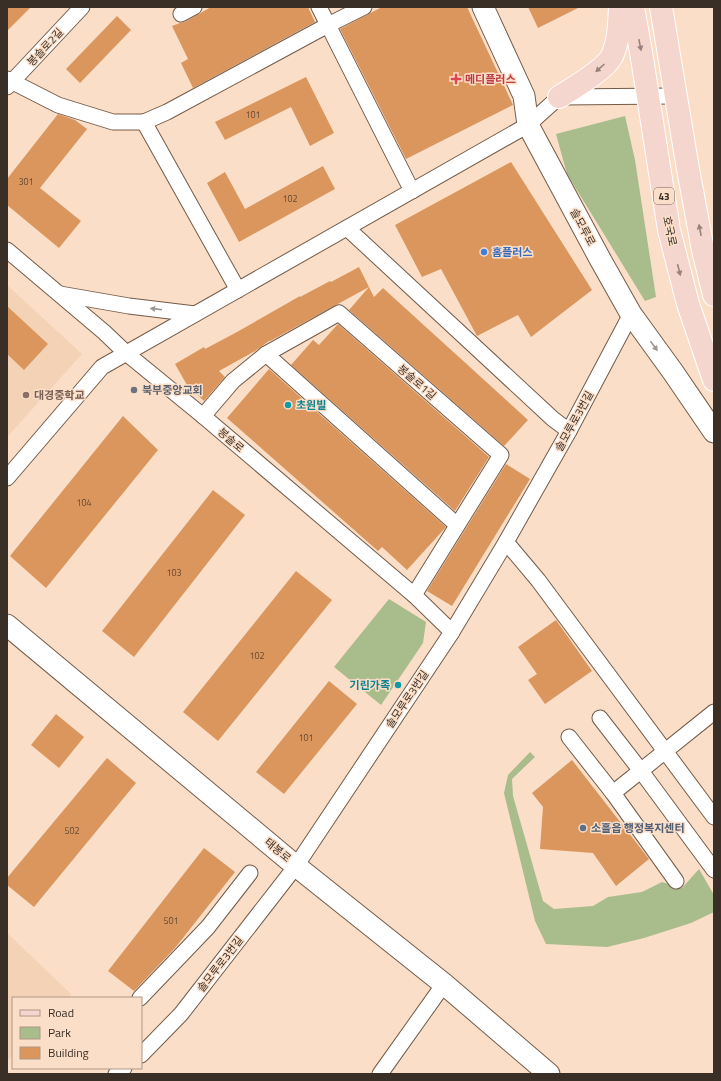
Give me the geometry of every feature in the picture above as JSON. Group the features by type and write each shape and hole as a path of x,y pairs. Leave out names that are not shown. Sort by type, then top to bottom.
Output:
{"main road":[{"name":"솔모루로","path":"483,7 524,96 528,125 631,314 714,432"},
{"path":"559,97 600,70 612,56 618,36 620,7"},
{"name":"호국로","path":"633,7 669,230 688,304 714,380"},
{"path":"661,7 688,169 703,250 714,295"},
{"path":"660,175 688,169"},
{"name":"태봉로","path":"7,625 296,866 444,984 549,1074"}],"street":[{"name":"봉솔로2길","path":"9,83 82,7"},
{"path":"319,7 412,191"},
{"path":"9,83 58,105 113,122 144,122 167,112 364,7"},
{"path":"7,478 102,367 528,125 559,97 675,96"},
{"path":"144,122 238,290"},
{"path":"347,228 552,419 569,431"},
{"name":"봉솔로","path":"7,250 59,293 126,353 203,416 414,595 452,632"},
{"path":"59,293 129,306 195,314"},
{"name":"봉솔로1길","path":"203,416 233,381 266,354 339,313 501,455 414,595"},
{"name":"솔모루로3번길","path":"142,1054 181,1014 296,866 452,632 506,542 569,431 631,314"},
{"path":"266,354 457,525"},
{"path":"506,542 538,580 714,816"},
{"path":"613,793 714,712"},
{"path":"600,718 714,870"},
{"path":"569,737 613,793 676,881"},
{"path":"141,997 208,927 250,873"},
{"path":"380,1074 444,984"}],"shaded area":[{"name":"대경중학교","path":"7,285 82,354 7,437"},
{"path":"7,933 71,994 69,997 12,997 12,1056 7,1061"}],"green space":[{"path":"625,116 635,160 656,297 645,301 567,174 556,134"},
{"path":"389,599 426,622 423,643 381,705 334,667"},
{"path":"530,752 535,757 512,779 513,796 543,901 554,909 593,906 608,897 642,892 662,882 682,888 699,869 714,895 714,912 691,923 644,938 607,947 546,944 535,921 504,793 508,775"}],"building":[{"path":"7,7 31,7 7,31"},
{"path":"211,7 308,7 315,22 193,88 181,63 188,59 172,26 185,22"},
{"path":"382,7 467,7 513,105 406,159 340,29"},
{"path":"528,7 580,7 538,28"},
{"path":"117,16 131,30 80,83 66,69"},
{"path":"306,77 334,133 310,146 291,107 225,140 215,122"},
{"path":"58,114 75,120 87,129 40,188 81,221 59,248 7,205 7,179"},
{"path":"511,162 592,290 531,337 518,315 477,336 441,269 422,277 395,225"},
{"path":"323,166 335,189 239,242 207,183 225,172 245,209"},
{"path":"359,267 369,287 269,341 255,351 219,371 225,377 204,401 187,385 175,364 204,347 205,349 237,332 300,296"},
{"path":"369,287 374,297 383,288 528,420 504,446 349,310"},
{"path":"7,306 48,344 24,370 7,354"},
{"path":"338,324 489,457 455,511 291,365 313,340 319,345"},
{"path":"269,369 446,527 407,570 382,547 378,551 227,418"},
{"path":"123,416 158,450 46,588 10,556"},
{"path":"506,464 530,479 452,606 427,591"},
{"path":"213,490 245,515 134,657 102,631"},
{"path":"296,571 332,600 218,741 183,712"},
{"path":"556,620 592,671 545,704 528,680 537,674 518,647"},
{"path":"329,681 357,704 284,794 256,772"},
{"path":"56,714 84,737 59,768 31,745"},
{"path":"107,758 136,783 34,907 7,885 7,878"},
{"name":"소흘읍 행정복지센터","path":"572,760 649,859 616,886 593,853 540,849 543,807 532,793"},
{"path":"204,848 235,872 175,948 134,991 108,971"}],"place":[{"name":"메디플러스","path":"456,79"},
{"name":"홈플러스","path":"484,252"},
{"name":"북부중앙교회","path":"134,390"},
{"name":"대경중학교","path":"26,395"},
{"name":"초원빌","path":"288,405"},
{"name":"기린가족","path":"398,685"},
{"name":"소흘읍 행정복지센터","path":"583,828"}]}
